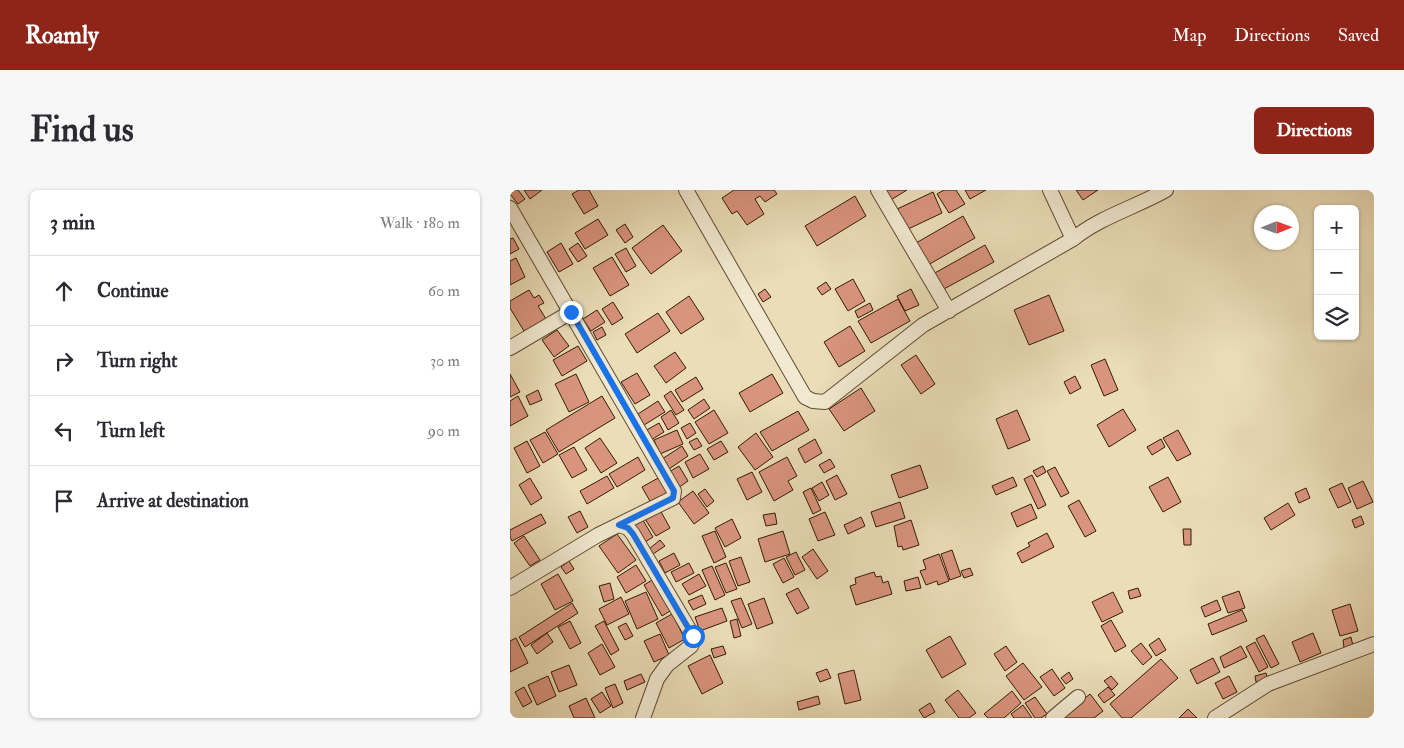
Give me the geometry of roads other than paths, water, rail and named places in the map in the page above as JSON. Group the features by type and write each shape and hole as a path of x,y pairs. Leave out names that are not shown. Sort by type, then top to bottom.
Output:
{"street":[{"path":"686,190 805,397 813,401 825,402 923,326 1094,225 1147,201 1166,190"},
{"path":"878,190 949,311"},
{"path":"1050,190 1073,239"},
{"path":"510,208 674,491 673,498 598,535 510,588"},
{"path":"510,348 571,312"},
{"path":"619,525 628,528 633,534 693,636 691,646 667,665 657,679 643,718"},
{"path":"1215,718 1268,684 1374,644"},
{"path":"1053,718 1078,697"}]}
